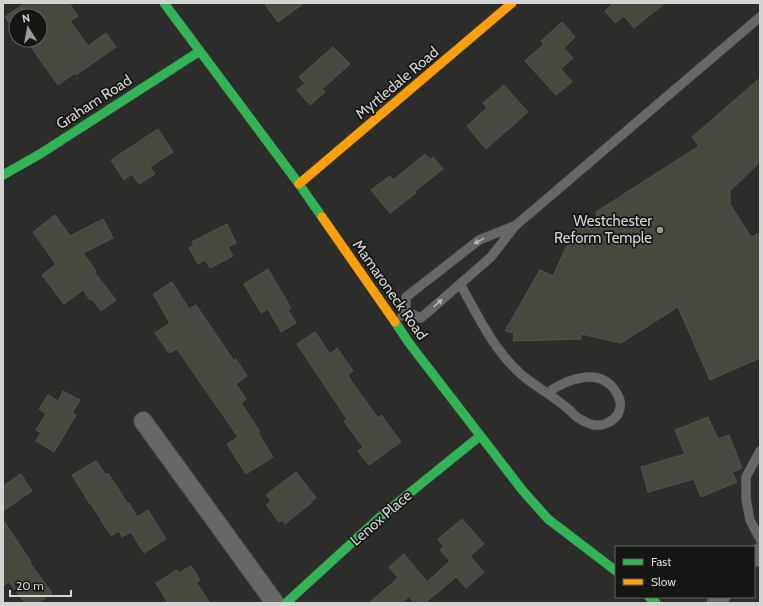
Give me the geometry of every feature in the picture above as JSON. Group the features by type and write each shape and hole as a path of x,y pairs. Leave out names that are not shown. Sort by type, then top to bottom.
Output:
{"street":[{"name":"Mamaroneck Road","path":"164,3 299,184 394,322 523,492 548,519 615,570"},
{"name":"Myrtledale Road","path":"299,184 506,5"},
{"name":"Graham Road","path":"3,175 40,154 200,51"},
{"path":"143,421 274,603"},
{"name":"Lenox Place","path":"286,603 380,517 480,436"}],"lane":[{"path":"406,312 421,318 491,257 515,226 760,17"},
{"path":"406,312 406,297 479,240 515,226"},
{"path":"460,284 496,348 522,376 547,393 578,418 593,426 606,424 616,418 621,409 620,398 613,386 603,379 576,378 557,386 547,393"},
{"path":"394,322 406,312"},
{"path":"760,451 746,477 746,499 750,520 760,539"}],"building":[{"path":"25,3 69,3 78,16 70,21 88,46 106,33 116,47 76,75 75,73 58,85 32,48 48,48 48,8 18,8"},
{"path":"264,3 304,3 278,22"},
{"path":"613,3 665,3 634,28 624,16 615,23 605,11"},
{"path":"562,22 575,37 564,48 573,58 561,69 572,82 556,95 525,61 544,44 541,41"},
{"path":"333,47 350,64 322,89 325,92 310,105 297,90 305,83 299,77"},
{"name":"Westchester Reform Temple","path":"760,78 760,162 730,191 730,204 751,237 760,233 760,358 710,380 678,307 621,343 581,334 581,339 513,341 514,333 505,331 540,270 553,276 575,228 584,229 597,220 596,212 699,146 692,137"},
{"path":"504,85 528,112 486,149 467,126 487,108 483,103"},
{"path":"158,129 173,152 150,167 155,174 139,184 132,174 124,180 111,160"},
{"path":"425,154 430,159 433,157 443,169 415,191 416,193 390,213 371,190 390,176 393,180"},
{"path":"55,215 70,236 103,219 113,238 83,253 96,271 94,272 116,300 101,311 83,290 64,304 42,275 56,264 33,232"},
{"path":"227,224 236,243 228,247 233,256 210,268 205,260 198,264 189,248 194,245 192,242"},
{"path":"268,269 291,308 288,310 296,323 281,332 268,309 261,313 244,284"},
{"path":"172,282 189,309 196,305 234,361 236,359 247,376 236,384 246,399 241,403 260,432 258,433 273,457 246,474 227,444 238,437 177,349 169,353 155,333 170,323 153,294"},
{"path":"315,332 330,354 337,348 353,371 348,375 352,382 378,418 381,415 401,442 369,465 358,451 363,447 344,421 347,419 297,344"},
{"path":"63,391 80,400 72,413 76,415 54,452 36,441 41,433 36,430 46,414 39,409 48,395 58,401"},
{"path":"708,417 718,439 729,435 742,468 732,472 737,482 701,497 694,479 648,492 641,467 685,454 675,430"},
{"path":"96,461 106,475 108,473 137,517 148,510 166,539 144,553 131,532 122,537 119,531 111,536 72,475"},
{"path":"296,472 316,498 285,524 282,520 279,522 266,505 271,501 266,495"},
{"path":"21,474 32,491 3,511 3,486"},
{"path":"462,519 484,544 470,556 484,572 466,588 456,577 425,603 414,603 410,596 401,603 369,603 398,578 389,567 404,554 427,582 450,561 440,550 444,547 438,539"},
{"path":"3,520 31,562 30,563 52,593 38,603 25,603 9,582 3,586"},
{"path":"191,566 200,580 196,582 210,603 168,603 156,583 177,570 179,573"}],"traffic: fast":[{"path":"164,3 322,217"},
{"path":"3,175 40,154 200,51"},
{"path":"395,322 409,343 523,491 548,519 615,570"},
{"path":"286,603 380,517 480,436"},
{"path":"650,598 656,603"}],"traffic: slow":[{"path":"299,184 512,3"},
{"path":"322,217 395,322"}],"place":[{"name":"Westchester Reform Temple","path":"660,230"}]}
